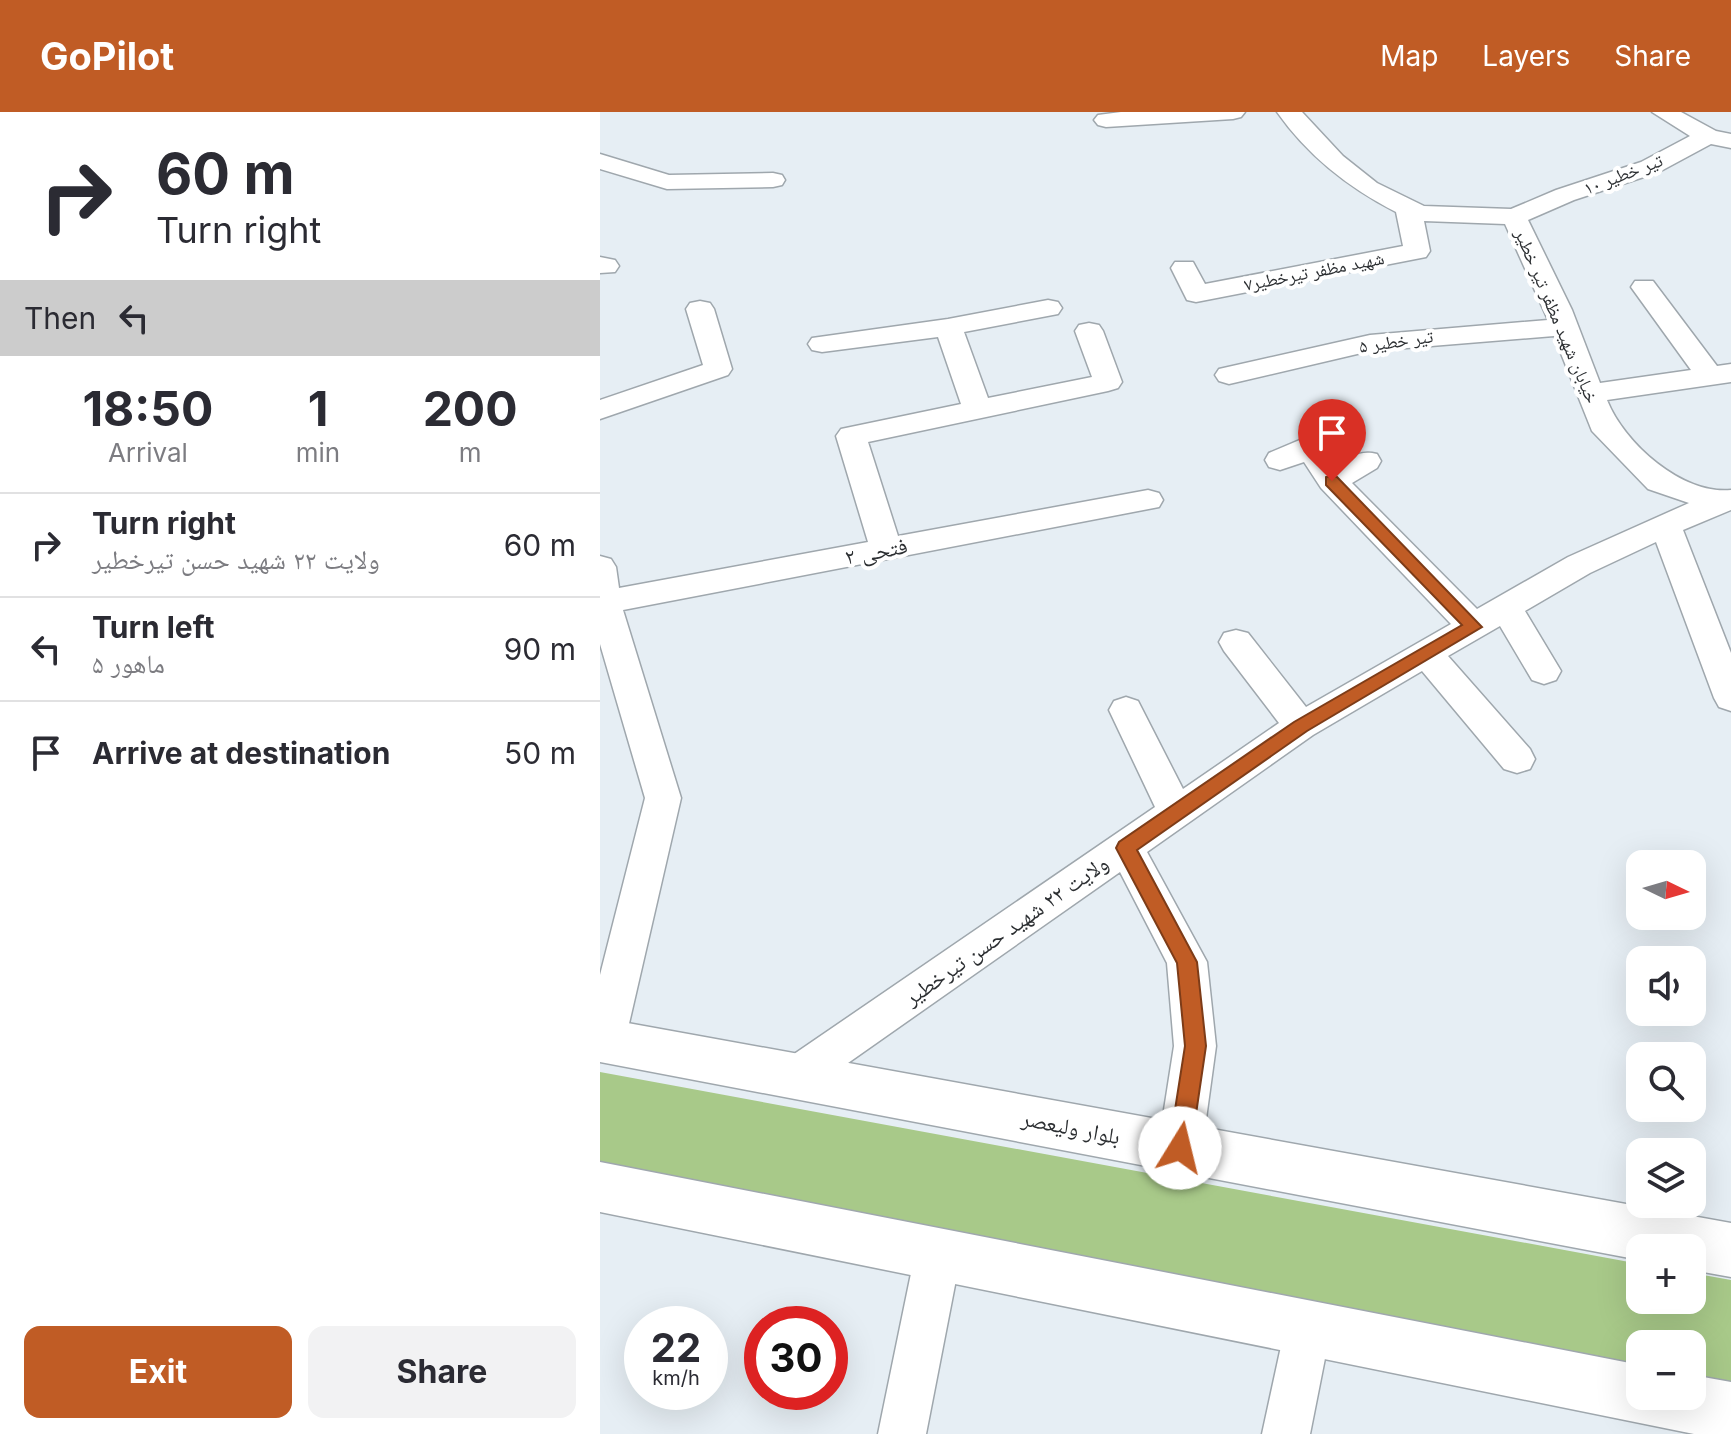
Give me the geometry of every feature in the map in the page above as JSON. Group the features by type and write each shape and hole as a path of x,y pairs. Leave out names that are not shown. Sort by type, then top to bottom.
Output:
{"main road":[{"name":"بلوار ولیعصر","path":"602,1040 1731,1250"},
{"path":"600,1187 1626,1391"},
{"path":"1706,1407 1731,1412"}],"street":[{"path":"1106,120 1233,112"},
{"name":"خیابان شهید مظفر تیر خطیر","path":"1289,112 1334,161 1368,188 1419,213 1514,217 1565,327 1602,424 1659,482 1724,501"},
{"path":"1664,112 1720,138"},
{"name":"تیر خطیر ۱۰","path":"1514,217 1720,138"},
{"path":"600,161 667,182 773,180"},
{"name":"شهید مظفر تیرخطیر۷","path":"1184,268 1196,294 1417,251 1408,207"},
{"path":"1644,287 1721,375"},
{"path":"822,344 948,327 1048,308"},
{"path":"600,410 718,369 700,309"},
{"path":"948,327 977,409"},
{"name":"تیر خطیر ۵","path":"1229,375 1370,343 1565,327"},
{"path":"886,549 851,436 1108,382 1089,331"},
{"path":"1591,393 1721,375"},
{"path":"1280,460 1343,433"},
{"path":"1311,449 1332,481 1474,627"},
{"path":"1332,481 1366,461"},
{"name":"فتحی ۲","path":"601,591 886,549 1148,500"},
{"name":"ولایت ۲۲ شهید حسن تیرخطیر","path":"796,1076 1301,726 1579,565 1724,501"},
{"path":"1666,526 1731,698"},
{"path":"601,591 663,798 602,1040"},
{"path":"1506,608 1544,671"},
{"path":"1236,642 1301,726"},
{"path":"1427,654 1517,759"},
{"path":"1126,710 1176,812"},
{"path":"1126,848 1187,962 1195,1046 1180,1148"},
{"path":"902,1434 938,1254"},
{"path":"1286,1434 1308,1328"}],"green space":[{"path":"600,1072 1626,1261 1626,1314 1706,1314 1706,1276 1731,1280 1731,1393 1706,1389 1706,1330 1626,1330 1626,1373 600,1172"}],"route":[{"path":"1180,1148 1195,1046 1187,962 1126,848 1301,726 1474,627 1332,481"}]}
